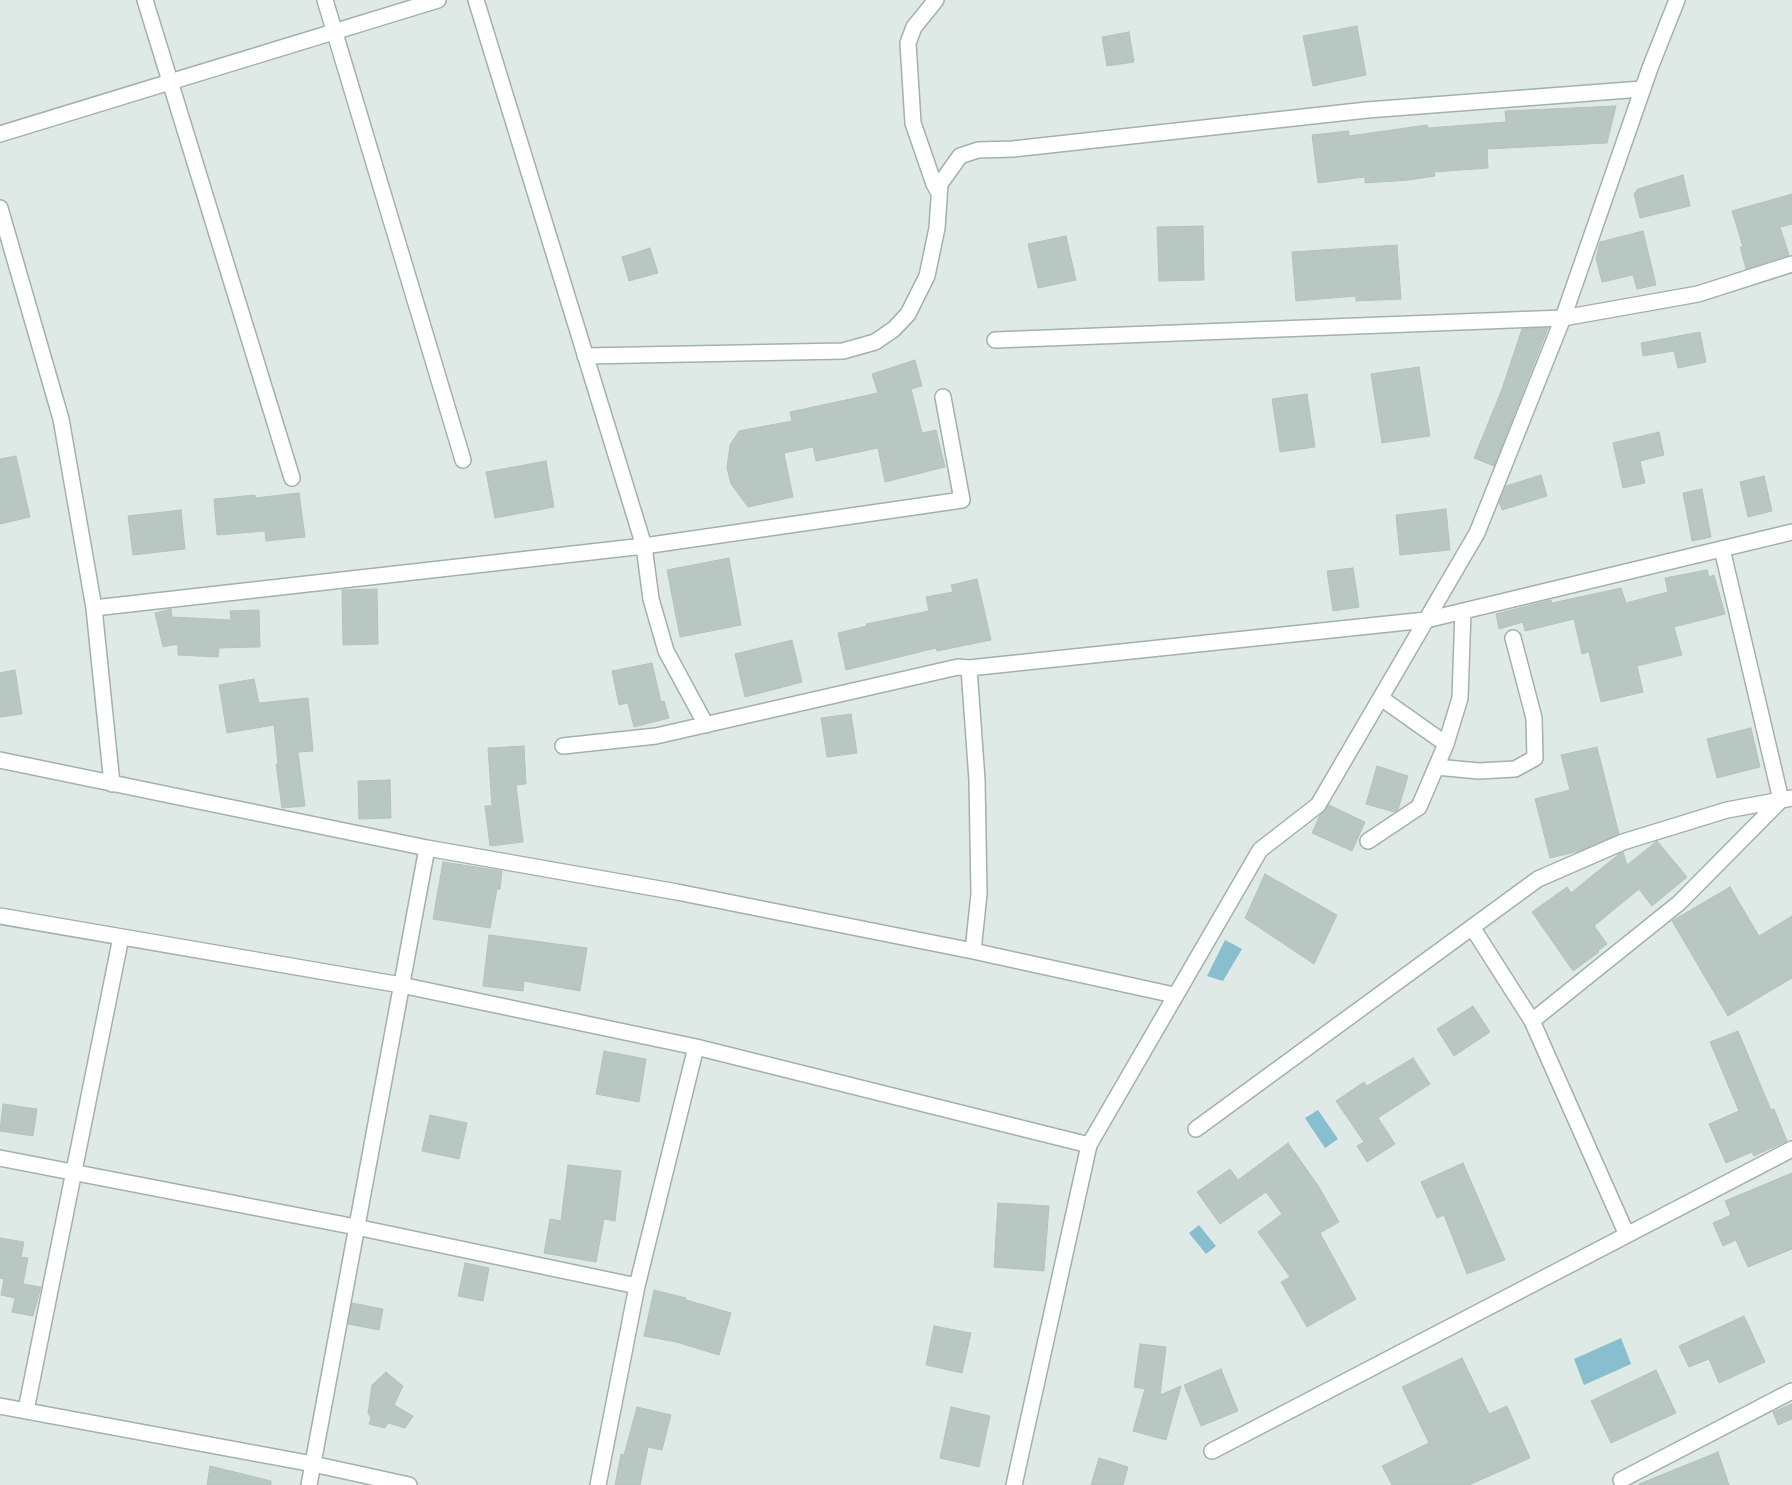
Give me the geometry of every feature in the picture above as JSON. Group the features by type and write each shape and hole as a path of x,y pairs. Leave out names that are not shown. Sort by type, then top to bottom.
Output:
{"street":[{"path":"145,0 292,478"},
{"path":"325,0 462,460"},
{"path":"0,134 438,0"},
{"path":"476,0 644,546 651,598 666,652 706,725"},
{"path":"936,0 914,27 908,43 913,123 934,184 939,193"},
{"path":"1014,1485 1089,1145 1174,995 1260,850 1318,805 1477,533 1563,318 1642,88 1677,0"},
{"path":"585,356 843,351 875,342 894,329 908,314 927,276 937,228 940,184 960,156 978,150 1013,149 1367,110 1642,88"},
{"path":"0,208 61,419 94,608 112,784"},
{"path":"995,340 1563,318 1698,294 1792,264"},
{"path":"94,608 644,546 962,500 943,397"},
{"path":"563,746 656,736 958,667 969,668 1426,620 1792,532"},
{"path":"1722,549 1787,799"},
{"path":"1368,841 1419,807 1446,744 1460,698 1463,611"},
{"path":"1436,767 1479,771 1515,769 1535,758 1534,718 1514,638"},
{"path":"969,668 977,780 979,894 973,951"},
{"path":"1380,698 1446,744"},
{"path":"0,760 427,848 676,892 973,951 1174,995"},
{"path":"1196,1129 1538,879 1623,842 1727,810 1787,799"},
{"path":"1532,1021 1679,904 1787,799"},
{"path":"308,1485 427,848"},
{"path":"0,916 401,984 696,1047 1089,1145"},
{"path":"1472,927 1532,1021 1627,1235"},
{"path":"26,1410 120,937"},
{"path":"598,1485 637,1286 696,1047"},
{"path":"1212,1451 1792,1149"},
{"path":"0,1158 356,1227 637,1286"},
{"path":"1618,1483 1792,1391"},
{"path":"0,1406 313,1464 409,1485"}],"water":[{"path":"1225,940 1242,949 1223,981 1207,976"},
{"path":"1318,1110 1338,1139 1325,1148 1305,1118"},
{"path":"1199,1225 1216,1246 1206,1254 1189,1233"},
{"path":"1621,1338 1631,1364 1584,1385 1574,1359"}],"building":[{"path":"1357,26 1366,75 1313,86 1303,36"},
{"path":"1129,32 1134,62 1107,66 1102,37"},
{"path":"1616,106 1607,143 1487,149 1488,168 1434,172 1435,176 1409,180 1365,183 1365,177 1318,183 1312,135 1349,131 1349,136 1427,125 1428,128 1506,122 1505,111"},
{"path":"1683,175 1690,206 1640,218 1634,194 1638,189"},
{"path":"1792,194 1792,224 1780,227 1789,255 1746,269 1740,247 1743,247 1732,211"},
{"path":"1203,226 1204,280 1159,281 1157,227"},
{"path":"1643,231 1656,285 1637,289 1633,275 1602,282 1596,258 1600,242"},
{"path":"1066,236 1076,280 1038,288 1028,244"},
{"path":"1397,245 1401,299 1356,301 1356,296 1296,301 1292,252"},
{"path":"650,248 658,273 629,281 622,257"},
{"path":"1548,328 1494,466 1474,458 1502,389 1522,329"},
{"path":"1700,332 1706,362 1678,368 1674,351 1643,356 1641,343"},
{"path":"915,360 922,386 911,389 922,433 936,430 945,467 885,482 878,448 816,461 813,447 784,453 793,497 748,507 731,484 727,468 730,445 739,431 792,421 790,412 878,393 872,374"},
{"path":"1419,367 1430,436 1382,443 1371,374"},
{"path":"1307,394 1315,447 1280,452 1272,399"},
{"path":"1659,432 1664,455 1640,461 1645,483 1623,488 1613,443"},
{"path":"16,456 30,517 0,524 0,459"},
{"path":"546,461 554,507 495,518 486,472"},
{"path":"1541,475 1547,496 1502,510 1499,502 1506,486"},
{"path":"1764,476 1772,511 1748,517 1740,482"},
{"path":"1702,489 1711,537 1692,541 1683,493"},
{"path":"299,493 305,537 266,541 265,531 217,535 214,499 255,495 255,498"},
{"path":"1446,509 1450,550 1400,555 1396,515"},
{"path":"181,510 185,549 133,555 128,516"},
{"path":"729,558 741,625 680,637 667,570"},
{"path":"1353,568 1359,607 1333,611 1327,571"},
{"path":"1707,570 1709,577 1714,575 1725,614 1674,627 1682,655 1637,666 1643,692 1601,702 1589,652 1582,654 1574,619 1525,631 1523,622 1499,629 1496,614 1551,600 1552,603 1621,588 1626,603 1668,592 1665,578"},
{"path":"977,579 991,640 937,651 936,648 846,670 838,633 867,626 866,624 929,611 926,597 953,592 951,585"},
{"path":"377,589 378,644 343,645 342,590"},
{"path":"171,609 172,617 231,620 230,611 259,610 260,647 219,648 218,657 178,655 178,644 163,647 155,613"},
{"path":"792,640 802,682 745,697 735,654"},
{"path":"652,663 661,702 664,701 669,718 634,727 628,703 619,705 612,671"},
{"path":"15,670 22,714 0,717 0,673"},
{"path":"254,679 259,703 308,698 313,751 298,752 305,806 282,808 276,764 278,764 274,725 227,733 219,685"},
{"path":"851,714 857,753 827,757 821,718"},
{"path":"1751,728 1760,767 1717,778 1707,739"},
{"path":"524,746 526,784 516,785 523,842 490,846 485,806 492,806 488,748"},
{"path":"1597,747 1619,834 1579,851 1550,858 1535,799 1570,790 1561,755"},
{"path":"1377,766 1408,776 1398,810 1394,812 1366,804"},
{"path":"390,780 391,818 359,819 358,781"},
{"path":"1329,805 1365,822 1352,851 1312,833 1320,815"},
{"path":"1657,841 1687,877 1652,906 1639,889 1594,926 1607,944 1573,971 1532,912 1567,887 1571,893 1619,854 1623,852 1627,865"},
{"path":"443,862 502,871 500,889 497,889 490,928 433,919"},
{"path":"1265,874 1337,915 1314,964 1245,918"},
{"path":"1730,887 1759,936 1792,916 1792,978 1728,1016 1672,921"},
{"path":"489,935 587,948 580,991 524,981 523,991 483,986"},
{"path":"1473,1006 1490,1032 1454,1056 1437,1029"},
{"path":"1738,1031 1771,1110 1774,1109 1787,1141 1754,1156 1752,1152 1726,1163 1709,1124 1739,1111 1710,1042"},
{"path":"604,1051 646,1059 639,1102 596,1094"},
{"path":"1413,1058 1430,1084 1378,1118 1395,1144 1367,1162 1357,1146 1364,1142 1336,1101 1364,1082 1367,1086"},
{"path":"3,1104 37,1109 33,1136 0,1131"},
{"path":"430,1115 467,1123 459,1159 422,1151"},
{"path":"1288,1143 1319,1187 1339,1222 1320,1233 1356,1299 1307,1327 1281,1282 1290,1277 1258,1232 1282,1214 1266,1192 1220,1224 1197,1192 1230,1169 1238,1180"},
{"path":"1463,1163 1505,1260 1467,1274 1444,1215 1437,1218 1421,1182"},
{"path":"568,1165 621,1171 615,1221 604,1219 596,1262 544,1253 550,1219 561,1221"},
{"path":"1792,1173 1792,1249 1748,1267 1736,1240 1723,1246 1713,1223 1731,1215 1725,1201"},
{"path":"998,1203 1049,1206 1044,1271 994,1267"},
{"path":"0,1238 24,1242 21,1257 28,1258 23,1284 41,1287 33,1316 12,1312 15,1298 1,1295 4,1279 0,1278"},
{"path":"465,1263 489,1268 483,1301 458,1296"},
{"path":"654,1290 731,1313 719,1355 676,1342 644,1336"},
{"path":"352,1303 383,1309 379,1330 348,1324"},
{"path":"1744,1316 1765,1362 1719,1383 1709,1359 1689,1367 1679,1346"},
{"path":"934,1326 971,1333 962,1373 926,1365"},
{"path":"1140,1344 1166,1347 1160,1395 1181,1386 1166,1440 1133,1431 1145,1389 1134,1387"},
{"path":"1462,1358 1489,1414 1507,1406 1530,1458 1469,1485 1392,1485 1382,1466 1429,1443 1402,1387"},
{"path":"1221,1369 1238,1411 1201,1426 1184,1385"},
{"path":"1656,1370 1676,1413 1611,1443 1591,1401"},
{"path":"386,1372 403,1386 394,1405 413,1416 405,1428 388,1423 385,1428 369,1424 371,1418 368,1413 372,1385"},
{"path":"1792,1404 1792,1419 1778,1425 1773,1412"},
{"path":"637,1407 671,1415 662,1450 648,1447 640,1485 615,1485 621,1454 624,1455"},
{"path":"951,1407 990,1416 979,1467 940,1458"},
{"path":"1718,1452 1729,1485 1639,1485 1639,1484"},
{"path":"1099,1458 1128,1467 1123,1485 1091,1485"},
{"path":"210,1466 271,1481 271,1485 207,1485"}]}
